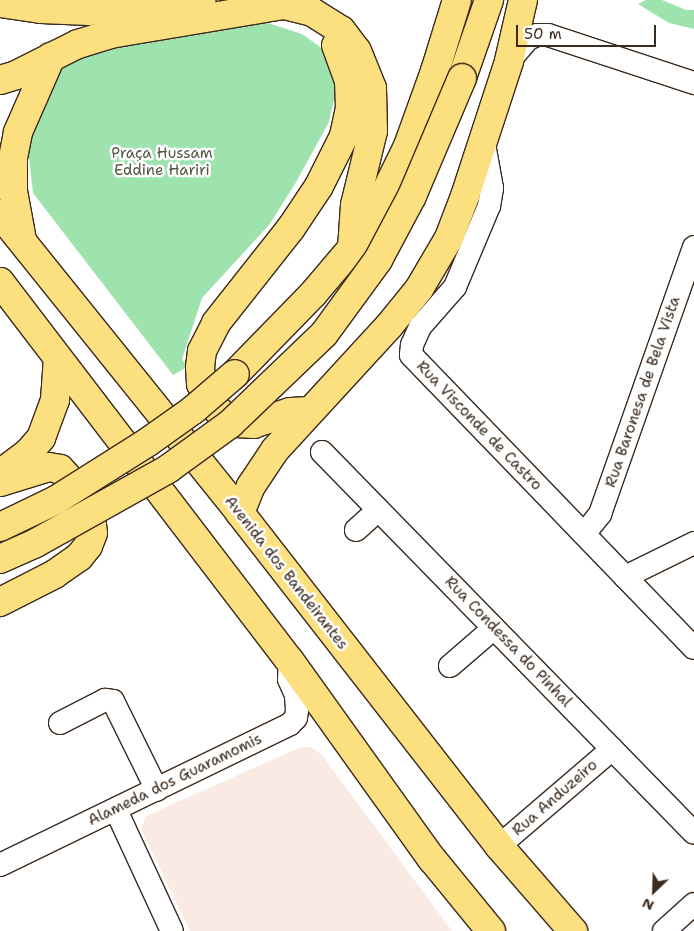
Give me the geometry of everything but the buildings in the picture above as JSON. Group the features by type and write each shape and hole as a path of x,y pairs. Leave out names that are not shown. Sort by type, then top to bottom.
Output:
{"highway":[{"path":"0,2 40,9 89,11 201,0"},
{"path":"0,527 56,500 97,475 192,410 235,374 313,294 352,248 384,193 408,146 435,71 457,0"},
{"path":"0,559 34,544 168,469 230,424 324,334 378,260 412,196 462,78 489,0"},
{"path":"240,513 251,486 262,467 310,411 350,370 419,289 449,238 466,196 509,61 523,0"},
{"path":"0,80 16,75 78,44 110,34 284,5 312,12 341,30 358,50 372,88 373,131 354,212 352,248"},
{"path":"310,411 290,412 254,424 236,423 225,417 210,403 202,384 200,367 208,337 216,323 291,228 319,186 344,136 350,108 349,80 341,55 323,19"},
{"path":"23,244 13,191 13,158 18,132 50,57"},
{"name":"Avenida dos Bandeirantes","path":"0,214 240,513 499,846 569,930"},
{"path":"0,282 58,361 290,661 432,859 491,931"},
{"path":"0,474 28,453 41,438 55,400 58,361"},
{"path":"0,482 49,467 60,469 74,484 84,501 91,515 93,533 88,546 79,557 55,574 0,602"}],"street":[{"path":"509,61 528,39 537,35 548,34 694,83"},
{"name":"Rua Visconde de Castro","path":"483,138 492,188 489,206 455,287 420,327 412,345 411,354 694,648"},
{"name":"Rua Baronesa de Bela Vista","path":"584,534 600,514 694,246"},
{"name":"Rua Condessa do Pinhal","path":"322,452 694,833"},
{"path":"356,530 378,510"},
{"path":"625,577 694,543"},
{"path":"450,666 494,628"},
{"name":"Alameda dos Guaramomis","path":"0,865 290,724 296,718 297,710 296,695 289,679 290,661"},
{"path":"60,723 105,700 113,701 157,790"},
{"name":"Rua Anduzeiro","path":"499,846 612,749"},
{"path":"116,810 172,931"},
{"path":"664,931 694,904"}],"shaded area":[{"path":"301,747 311,747 322,755 452,931 190,931 141,829 146,816"}],"green space":[{"path":"646,0 662,0 686,10 694,10 694,29 669,23 638,4"},
{"name":"Praça Hussam Eddine Hariri","path":"265,22 302,34 319,46 332,64 338,81 329,122 295,184 269,225 202,298 182,359 187,367 173,375 33,193 27,140 57,69 92,51"}]}
